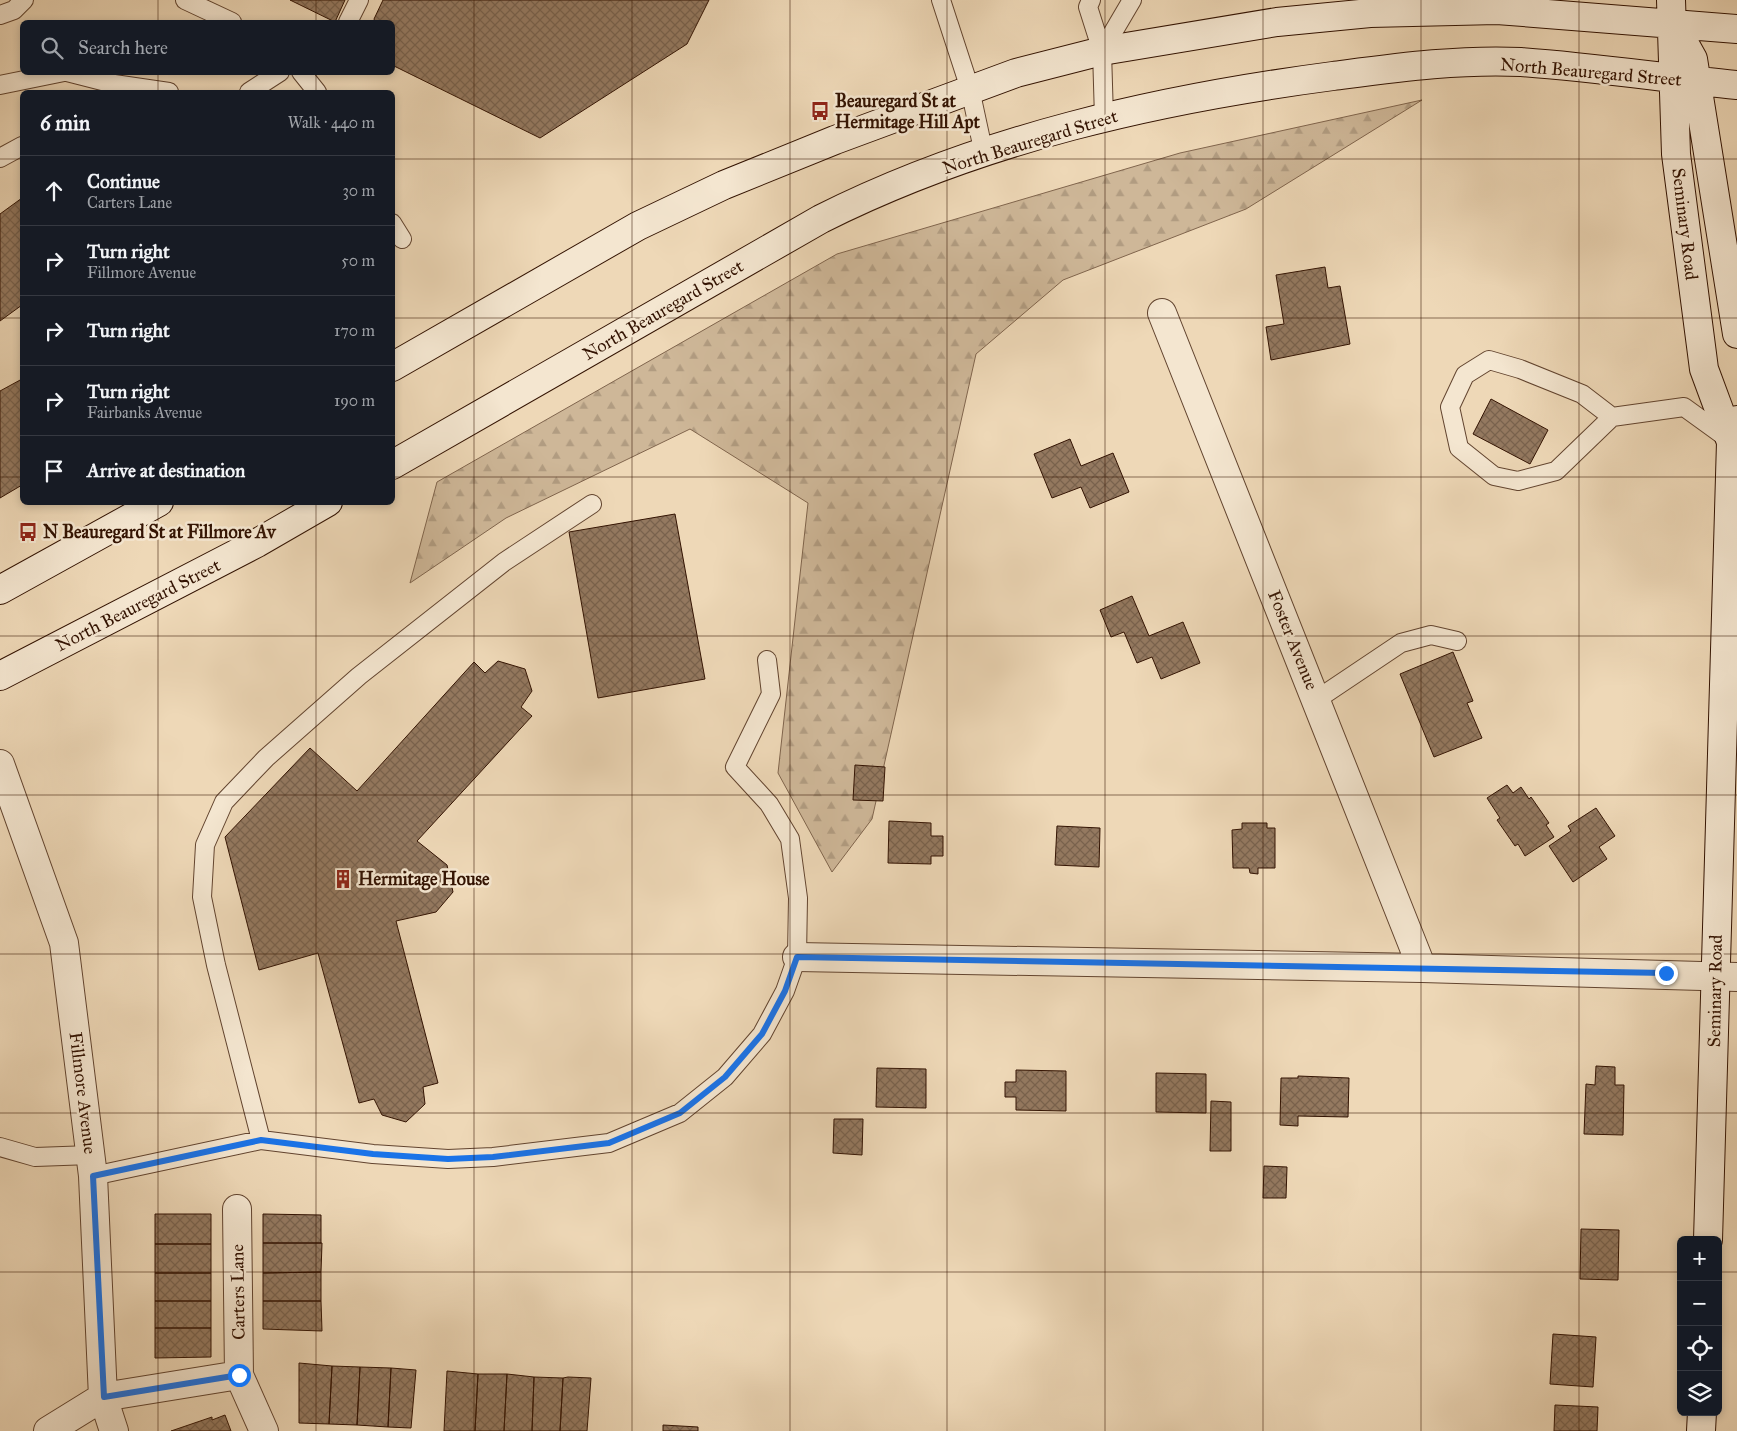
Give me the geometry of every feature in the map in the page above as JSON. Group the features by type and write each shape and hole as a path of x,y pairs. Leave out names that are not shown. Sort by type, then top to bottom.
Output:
{"main road":[{"path":"395,364 638,226 724,185 970,89 1016,73 1102,51 1277,22 1370,13 1506,5 1672,12 1737,29"},
{"name":"Seminary Road","path":"1672,12 1685,80 1676,154 1704,369 1735,433 1726,976 1708,1236"},
{"name":"North Beauregard Street","path":"395,463 821,219 868,195 1037,136 1191,98 1279,83 1453,63 1520,62 1737,85"},
{"path":"1685,80 1737,334"},
{"name":"Foster Avenue","path":"1162,313 1422,968"},
{"path":"0,590 154,505"},
{"name":"North Beauregard Street","path":"0,676 257,543 323,505"},
{"name":"Fillmore Avenue","path":"0,764 64,942 92,1165 104,1397 114,1431"},
{"path":"797,957 1422,968 1726,976"},
{"name":"Carters Lane","path":"237,1209 239,1375 264,1431"},
{"path":"48,1431 104,1397 239,1375"},
{"path":"1701,1431 1702,1416"}],"lane":[{"path":"0,15 14,10 24,0"},
{"path":"185,0 228,20"},
{"path":"349,20 359,0"},
{"path":"941,0 970,89 984,154"},
{"path":"1091,0 1088,7 1102,51 1104,118"},
{"path":"1102,51 1132,0"},
{"path":"0,85 51,75"},
{"path":"78,75 114,84 155,90"},
{"path":"252,90 275,75"},
{"path":"303,75 315,90"},
{"path":"0,158 20,147"},
{"path":"395,228 402,239"},
{"path":"1612,418 1582,394 1520,369 1488,360 1465,374 1450,407 1459,448 1494,476 1518,481 1556,471 1612,418 1684,407 1735,433"},
{"path":"261,1140 216,965 202,898 205,845 224,802 266,758 359,676 504,562 592,504"},
{"path":"1316,700 1401,643 1431,635 1457,640"},
{"path":"0,1147 35,1157 92,1165 261,1140 373,1154 448,1159 493,1157 609,1143 680,1113 725,1077 762,1034 785,991 797,957 798,898 790,839 769,804 735,767 771,694 767,660"}],"green space":[{"path":"1422,100 1246,209 1063,280 976,354 872,819 832,872 778,773 808,503 690,429 506,518 410,583 437,482 837,254 1180,153"}],"building":[{"path":"290,0 345,0 336,20 331,20"},
{"path":"383,0 709,0 687,44 540,138 395,66 395,20 374,19"},
{"path":"20,199 20,306 0,321 0,214"},
{"path":"1325,267 1328,288 1340,286 1350,344 1271,360 1266,327 1284,324 1276,275"},
{"path":"20,380 20,486 0,498 0,391"},
{"path":"1491,399 1548,430 1530,464 1473,434"},
{"path":"1070,439 1081,466 1113,453 1129,492 1090,508 1081,487 1052,498 1034,454"},
{"path":"675,514 705,679 598,698 569,532"},
{"path":"1132,596 1149,636 1183,622 1200,663 1161,679 1152,657 1137,663 1124,632 1111,637 1100,610"},
{"path":"1453,652 1473,701 1467,703 1482,738 1434,757 1400,674"},
{"name":"Hermitage House","path":"498,661 525,669 532,691 521,707 532,716 417,841 447,865 453,892 436,912 396,921 438,1083 423,1087 425,1104 406,1122 382,1115 374,1099 359,1103 318,953 259,970 225,837 310,748 357,791 474,662 485,673"},
{"path":"855,765 885,767 883,801 853,800"},
{"path":"1507,785 1513,793 1521,787 1529,799 1531,797 1549,823 1546,825 1554,837 1525,856 1518,844 1515,846 1497,820 1500,818 1487,798"},
{"path":"1596,808 1615,836 1599,847 1607,859 1573,882 1549,846 1571,831 1568,826"},
{"path":"889,821 931,823 931,836 943,836 943,856 931,856 931,864 888,863"},
{"path":"1242,823 1267,823 1267,828 1275,828 1275,868 1258,868 1258,874 1250,873 1249,868 1233,868 1232,830 1242,829"},
{"path":"1057,826 1100,828 1099,867 1055,865"},
{"path":"1596,1066 1615,1067 1615,1085 1624,1085 1623,1135 1584,1134 1586,1084 1595,1085"},
{"path":"877,1068 926,1069 926,1108 876,1107"},
{"path":"1016,1070 1066,1071 1066,1111 1016,1110 1016,1097 1005,1097 1005,1082 1016,1082"},
{"path":"1156,1073 1206,1074 1206,1113 1156,1112"},
{"path":"1298,1076 1349,1078 1348,1117 1298,1116 1298,1126 1280,1125 1281,1078 1298,1078"},
{"path":"1211,1101 1231,1102 1231,1151 1210,1151"},
{"path":"834,1119 863,1119 862,1155 833,1153"},
{"path":"1264,1166 1287,1167 1286,1198 1263,1198"},
{"path":"155,1214 211,1214 211,1244 155,1244"},
{"path":"263,1214 321,1215 321,1243 263,1243"},
{"path":"1581,1229 1619,1230 1618,1280 1580,1279"},
{"path":"263,1243 322,1243 321,1272 263,1273"},
{"path":"155,1244 211,1244 211,1273 155,1273"},
{"path":"321,1272 321,1301 263,1301 263,1273"},
{"path":"155,1273 211,1273 211,1301 155,1301"},
{"path":"155,1301 211,1301 211,1328 155,1328"},
{"path":"263,1301 321,1301 322,1331 263,1329"},
{"path":"155,1328 211,1328 211,1357 155,1358"},
{"path":"1553,1334 1596,1337 1593,1387 1550,1384"},
{"path":"299,1363 332,1366 329,1424 299,1423"},
{"path":"332,1366 360,1367 357,1425 329,1424"},
{"path":"360,1367 391,1368 388,1427 357,1425"},
{"path":"391,1368 416,1370 411,1428 388,1427"},
{"path":"447,1371 478,1374 475,1431 444,1431"},
{"path":"478,1374 507,1374 504,1431 475,1431"},
{"path":"507,1374 534,1377 532,1431 504,1431"},
{"path":"534,1377 563,1378 560,1431 532,1431"},
{"path":"563,1378 591,1378 587,1431 560,1431"},
{"path":"1555,1405 1598,1407 1597,1431 1554,1431"},
{"path":"225,1415 231,1431 171,1431 212,1417 212,1420"},
{"path":"663,1425 698,1427 698,1431 663,1431"}],"place":[{"name":"Beauregard St at Hermitage Hill Apt","path":"820,111"},
{"name":"N Beauregard St at Fillmore Av","path":"28,532"},
{"name":"Hermitage House","path":"343,879"}],"route":[{"path":"239,1375 104,1397 93,1176 261,1140 373,1154 448,1159 493,1157 609,1143 680,1113 725,1077 762,1034 785,991 797,957 1666,973"}]}
